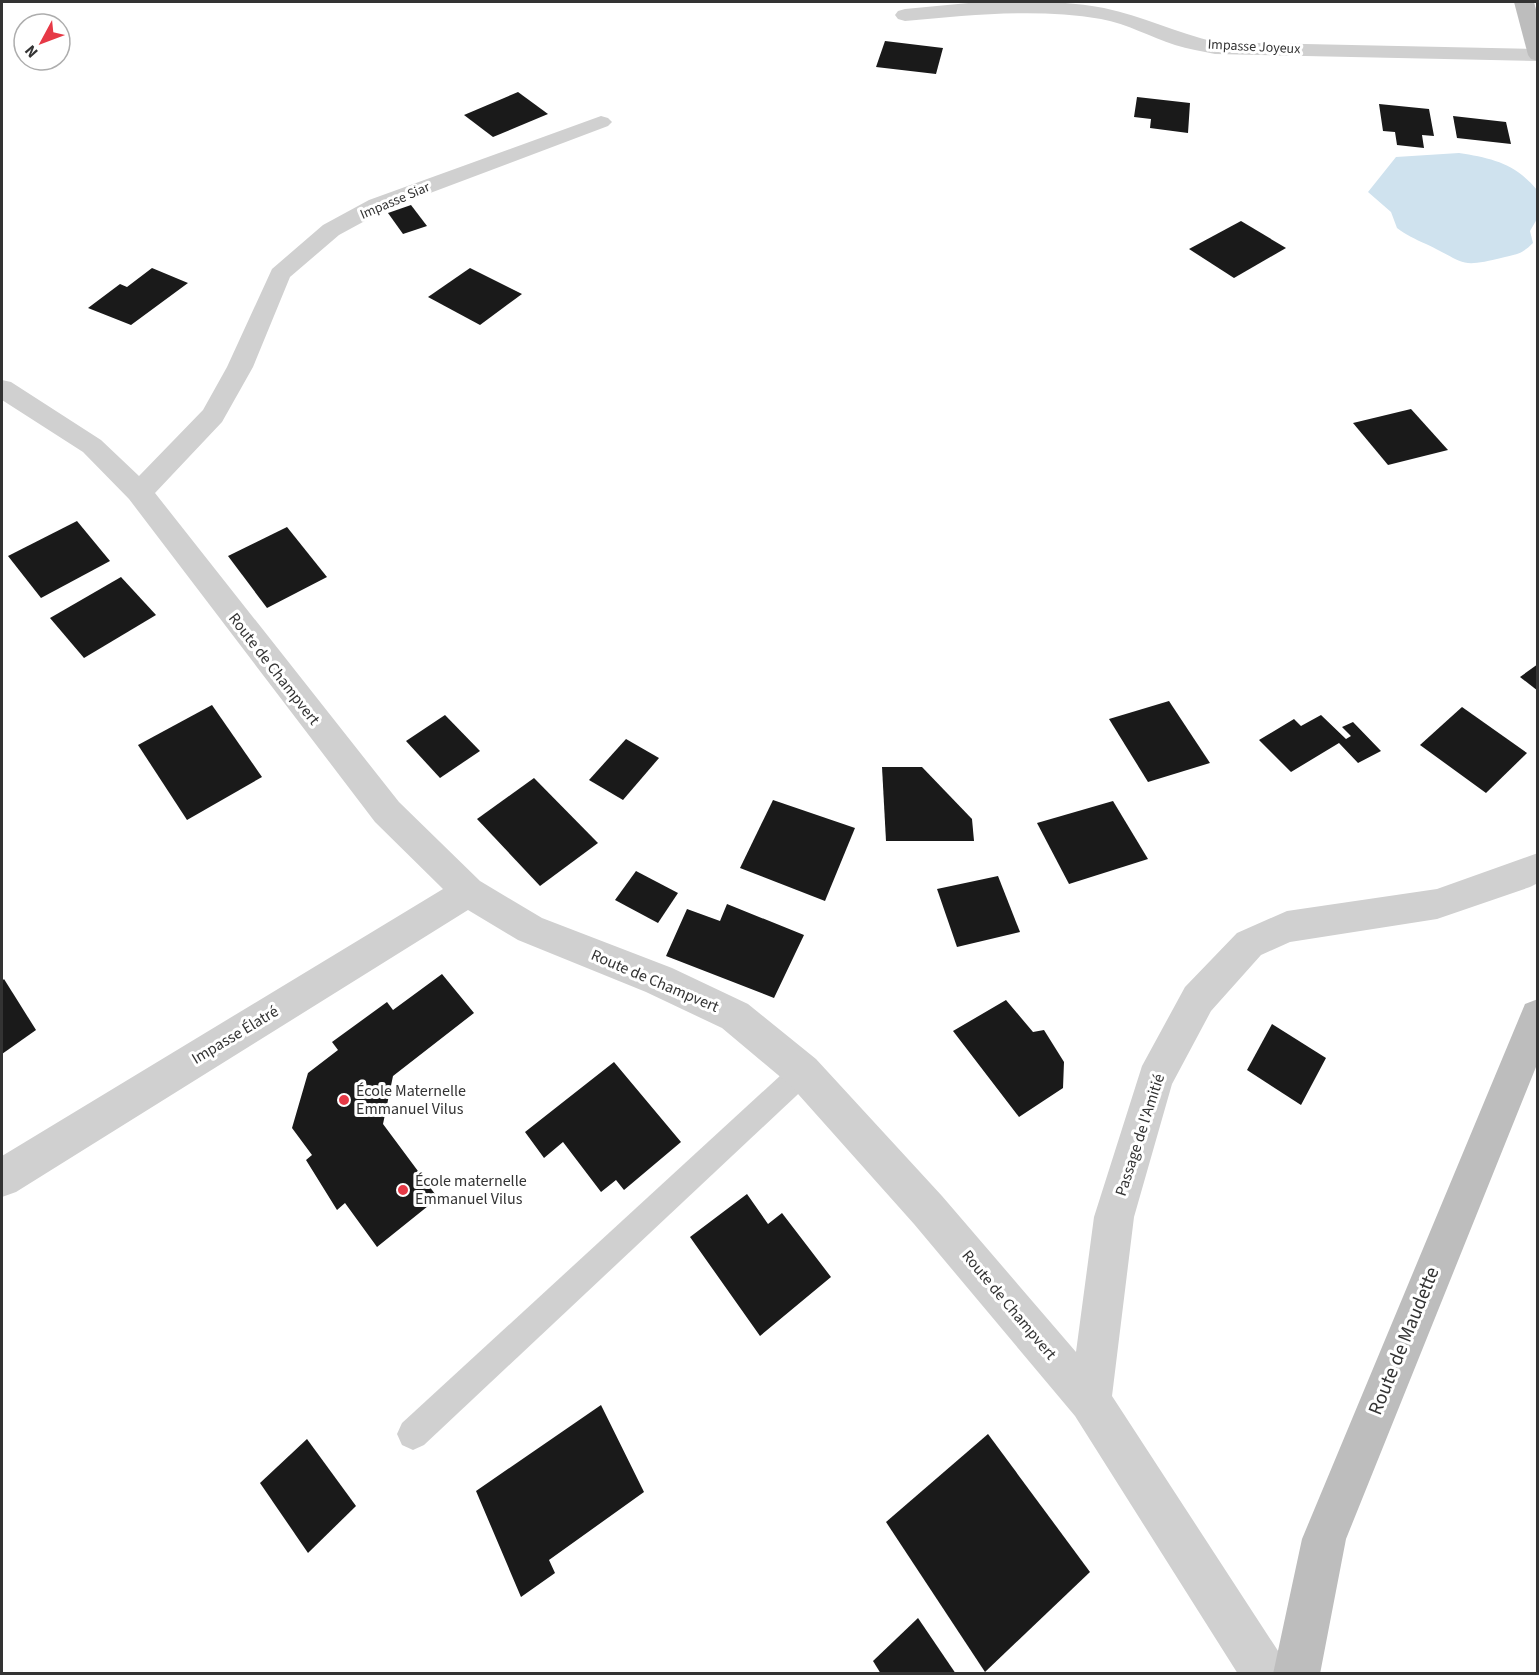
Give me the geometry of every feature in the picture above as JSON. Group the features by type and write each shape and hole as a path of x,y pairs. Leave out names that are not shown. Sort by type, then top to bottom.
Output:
{"street":[{"path":"1524,2 1537,55"},
{"name":"Impasse Joyeux","path":"905,15 979,9 1060,8 1104,14 1148,26 1180,40 1215,48 1537,55"},
{"name":"Impasse Siar","path":"139,492 213,416 240,367 280,274 331,230 377,205 600,122"},
{"name":"Route de Champvert","path":"2,388 92,446 139,492 387,812 468,892 530,929 659,980 735,1016 779,1055 803,1072 928,1209 1090,1401 1265,1674"},
{"name":"Passage de l'Amitié","path":"1090,1401 1114,1217 1155,1079 1198,999 1249,944 1287,927 1437,904 1538,868"},
{"name":"Impasse Élatré","path":"2,1178 468,892"},
{"name":"Route de Maudette","path":"1296,1674 1324,1539 1538,1016"}],"lane":[{"path":"413,1434 803,1072"}],"water":[{"path":"1459,153 1502,163 1520,174 1537,190 1537,219 1530,231 1533,243 1526,249 1517,254 1478,263 1456,260 1397,228 1391,212 1368,192 1396,157"}],"building":[{"path":"885,41 943,48 936,74 876,67"},
{"path":"518,92 548,114 493,137 464,115"},
{"path":"1137,97 1190,103 1188,133 1150,128 1151,119 1134,117"},
{"path":"1379,104 1429,109 1434,136 1422,135 1424,148 1397,145 1395,132 1383,131"},
{"path":"1453,116 1506,122 1511,144 1457,138"},
{"path":"411,205 427,226 403,234 388,213"},
{"path":"1241,221 1286,248 1234,278 1189,249"},
{"path":"152,268 188,283 131,325 88,308 120,284 127,287"},
{"path":"470,268 522,294 480,325 428,297"},
{"path":"1411,409 1448,450 1388,465 1353,423"},
{"path":"77,521 110,561 41,598 8,556"},
{"path":"287,527 327,577 267,608 228,556"},
{"path":"121,577 156,615 84,658 50,618"},
{"path":"1538,664 1538,691 1520,677"},
{"path":"1169,701 1210,763 1148,782 1109,719"},
{"path":"212,705 262,777 187,820 138,745"},
{"path":"1462,707 1527,753 1486,793 1420,745"},
{"path":"445,715 480,751 440,778 406,741"},
{"path":"1321,715 1346,739 1351,736 1342,727 1353,722 1381,751 1358,763 1339,743 1291,772 1259,740 1294,719 1301,726"},
{"path":"626,739 659,758 623,800 589,780"},
{"path":"882,767 922,767 972,819 974,841 886,841"},
{"path":"534,778 598,843 540,886 477,819"},
{"path":"773,800 855,828 825,901 740,868"},
{"path":"1113,801 1148,859 1069,884 1037,823"},
{"path":"636,871 678,893 658,923 615,900"},
{"path":"998,876 1020,932 957,947 937,889"},
{"path":"727,904 804,935 774,998 666,956 687,909 720,921"},
{"name":"École Maternelle Emmanuel Vilus","path":"442,974 474,1013 393,1076 383,1124 438,1198 377,1247 345,1203 337,1210 306,1160 312,1155 292,1128 308,1073 338,1050 332,1042 387,1002 393,1010"},
{"path":"4,979 36,1030 2,1054 2,981"},
{"path":"1006,1000 1033,1032 1044,1030 1064,1062 1063,1088 1019,1117 953,1031"},
{"path":"1272,1024 1326,1058 1301,1105 1247,1070"},
{"path":"614,1062 681,1142 624,1190 616,1180 601,1192 563,1142 544,1158 525,1132"},
{"path":"747,1194 768,1224 782,1213 831,1277 760,1336 690,1237"},
{"path":"601,1405 644,1492 549,1560 555,1573 521,1597 476,1491"},
{"path":"988,1434 1090,1572 985,1672 886,1522"},
{"path":"307,1439 356,1506 308,1553 260,1483"},
{"path":"918,1618 956,1674 881,1674 873,1661"}],"place":[{"name":"École Maternelle Emmanuel Vilus","path":"344,1100"},
{"name":"École maternelle Emmanuel Vilus","path":"403,1190"}]}
